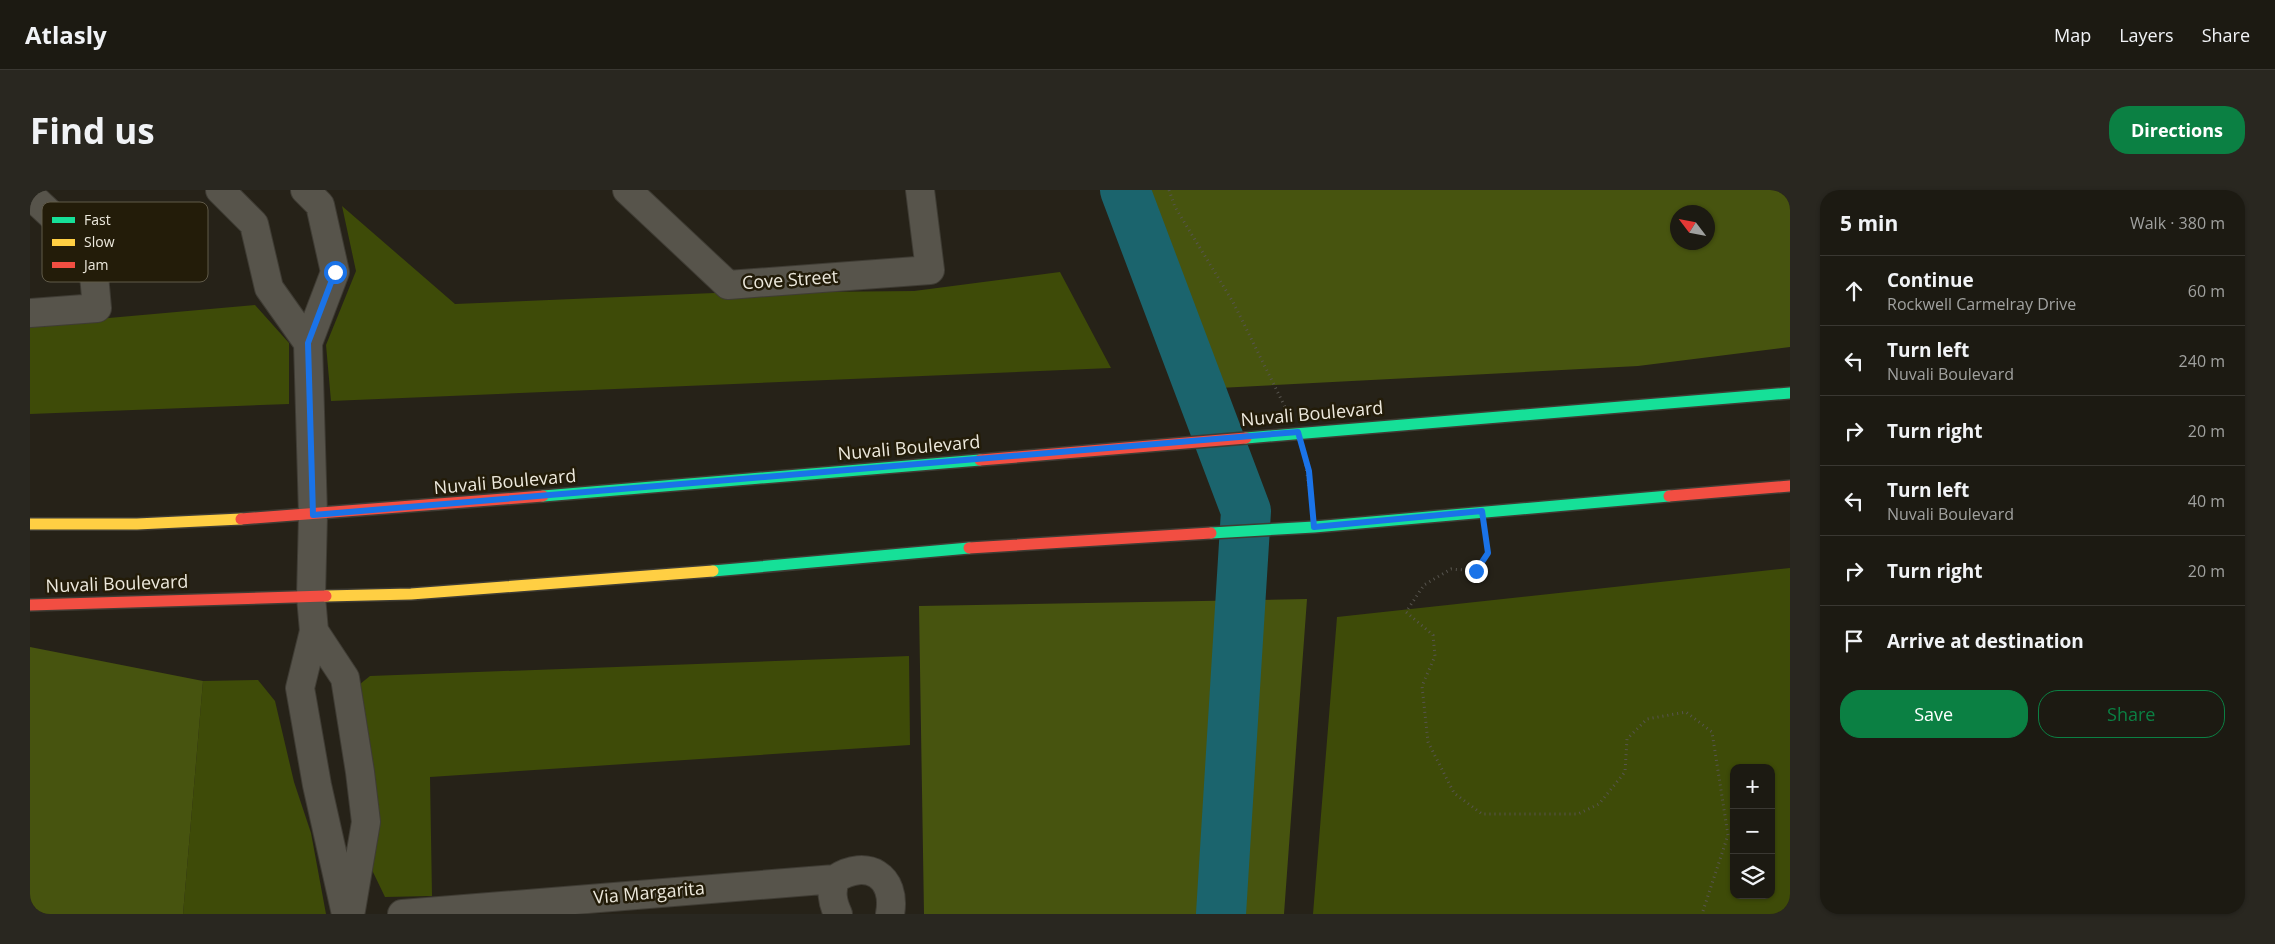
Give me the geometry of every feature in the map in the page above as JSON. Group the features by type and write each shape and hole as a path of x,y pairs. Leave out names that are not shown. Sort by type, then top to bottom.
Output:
{"street":[{"path":"220,190 254,224 269,288 308,343"},
{"path":"305,190 320,205 335,272 308,343 313,515 311,597 314,631 300,688 317,785 346,914"},
{"name":"Cove Street","path":"627,190 728,285 930,270 920,190"},
{"path":"30,195 42,206"},
{"path":"30,313 97,308 95,282"},
{"name":"Nuvali Boulevard","path":"30,524 86,525 200,522 313,515 1790,392"},
{"name":"Nuvali Boulevard","path":"30,605 411,594 678,574 908,552 1287,527 1314,527 1482,511 1790,486"},
{"path":"314,631 345,678 360,772 366,822 350,914"},
{"name":"Via Margarita","path":"402,914 835,879 848,870 862,869 877,874 887,884 892,899 890,914"},
{"path":"835,879 832,890 833,903 838,914"}],"path":[{"path":"1169,190 1175,207 1233,302 1298,432 1309,471 1314,527"},
{"path":"1482,511 1488,553 1476,571 1451,569 1424,585 1406,612 1433,635 1435,656 1422,686 1428,742 1454,793 1482,814 1578,814 1599,804 1625,772 1627,738 1647,719 1686,712 1712,732 1728,835 1702,914"}],"green space":[{"path":"1125,190 1790,190 1790,347 1638,366 1200,389"},
{"path":"342,206 455,304 714,293 914,291 1060,272 1111,368 331,401 326,345 356,271"},
{"path":"255,305 289,343 289,404 30,414 30,325"},
{"path":"1790,568 1790,914 1313,914 1337,617"},
{"path":"1307,599 1284,914 924,914 919,606"},
{"path":"30,647 203,681 183,914 30,914"},
{"path":"909,656 910,745 430,777 432,896 385,897 372,870 371,769 360,684 370,676"},
{"path":"258,680 275,701 294,782 311,833 326,914 183,914 203,681"}],"waterway":[{"path":"1125,190 1246,511 1221,914"}],"traffic: fast":[{"path":"1246,438 1790,393"},
{"path":"543,496 980,460"},
{"path":"1211,533 1314,527 1669,496"},
{"path":"713,571 969,548"}],"traffic: slow":[{"path":"30,524 137,524 241,519"},
{"path":"326,596 411,594 713,571"}],"traffic: jam":[{"path":"980,460 1246,438"},
{"path":"1669,496 1790,486"},
{"path":"241,519 543,496"},
{"path":"969,548 1211,533"},
{"path":"30,605 326,596"}],"route":[{"path":"335,272 308,343 313,515 1162,445 1298,432 1309,471 1314,527 1482,511 1488,553 1476,571"}]}
